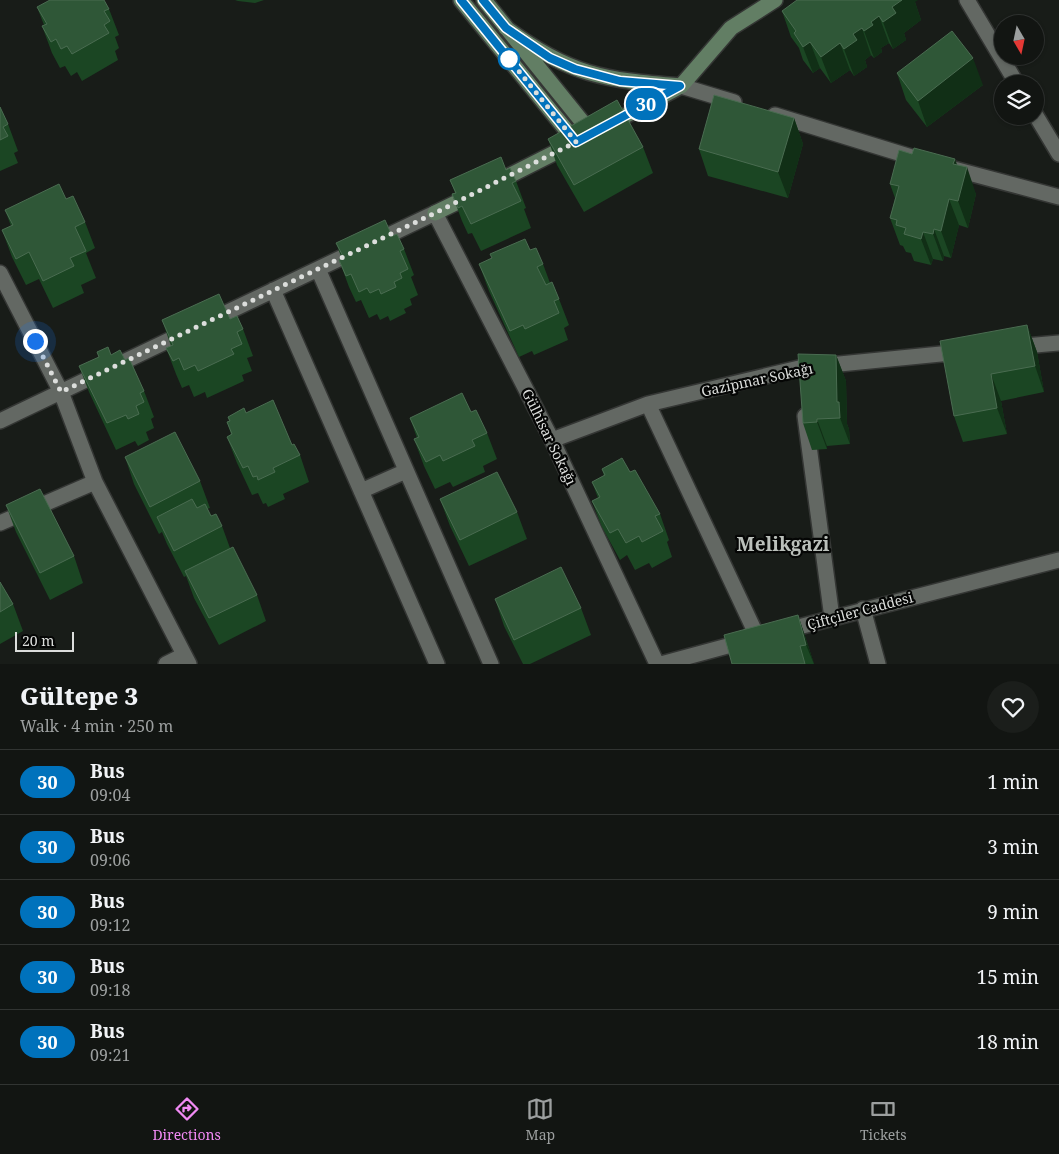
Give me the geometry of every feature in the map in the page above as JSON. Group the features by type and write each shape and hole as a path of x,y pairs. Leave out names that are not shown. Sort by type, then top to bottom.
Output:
{"street":[{"path":"461,0 576,142"},
{"path":"0,420 435,213 592,134 680,86 731,28 775,0"},
{"path":"967,0 1012,75"},
{"path":"490,2 506,28 592,134"},
{"path":"506,28 550,58 597,76 620,81 680,86 919,159 1059,197"},
{"path":"1042,125 1059,154"},
{"name":"Gülhisar Sokağı","path":"435,213 552,440 657,664"},
{"path":"318,269 491,664"},
{"path":"0,273 61,392 95,482 186,659 166,664"},
{"path":"273,290 437,664"},
{"path":"1001,348 1059,343"},
{"name":"Gazipınar Sokağı","path":"552,440 648,404 799,368 972,351"},
{"path":"799,368 832,618"},
{"path":"648,404 758,638"},
{"path":"361,491 406,471"},
{"path":"0,523 95,482"},
{"name":"Çiftçiler Caddesi","path":"661,664 863,609 1059,560"},
{"path":"863,609 878,664"}],"building":[{"path":"50,0 104,0 109,9 104,11 110,21 104,25 109,33 72,54 67,46 61,49 56,39 51,42 42,26 47,24 37,7"},
{"path":"797,0 902,0 892,7 896,13 883,22 879,16 871,22 873,25 864,31 862,28 853,34 857,40 844,49 840,43 821,57 810,42 803,47 794,33 796,31 782,11"},
{"path":"952,31 973,58 918,101 897,73"},
{"path":"714,95 794,118 778,172 699,149"},
{"path":"617,100 643,147 574,185 548,139"},
{"path":"0,107 8,124 3,127 8,136 0,140"},
{"path":"914,148 955,159 953,164 967,167 958,201 949,199 941,231 934,229 933,234 923,232 921,239 904,234 906,228 896,225 897,220 890,218 899,186 890,184 899,150 912,154"},
{"path":"501,157 506,170 510,168 516,181 512,183 521,201 471,224 462,206 458,208 452,194 456,193 450,180"},
{"path":"59,184 66,199 73,196 85,222 75,227 86,251 70,258 74,266 43,281 29,252 16,259 2,230 13,225 5,210"},
{"path":"385,220 392,236 397,234 404,249 400,251 408,269 400,273 402,278 394,282 396,287 381,294 379,289 370,293 367,288 359,292 351,274 346,276 339,260 344,258 336,243"},
{"path":"525,239 530,250 536,248 543,264 537,267 546,285 552,282 559,299 554,301 559,313 525,329 523,325 510,331 479,264 492,258 490,254"},
{"path":"219,294 230,319 237,316 243,329 237,332 242,344 231,349 234,354 198,371 195,365 184,370 179,358 173,361 166,348 173,345 162,320"},
{"path":"1027,325 1035,366 991,374 997,408 954,416 940,341"},
{"path":"108,347 111,355 120,350 125,360 129,358 144,391 140,393 144,402 136,406 139,414 128,419 126,415 107,423 79,366 99,357 97,352"},
{"path":"798,354 836,355 837,402 839,402 840,418 817,419 817,422 803,423"},
{"path":"462,393 471,412 476,410 487,433 472,440 475,446 443,461 440,455 426,462 414,439 419,437 410,418"},
{"path":"273,400 292,445 294,444 300,455 273,468 275,472 258,480 257,476 253,477 248,466 243,468 227,437 232,434 227,422 230,421 228,417 244,408 246,413"},
{"path":"175,432 200,481 150,507 125,457"},
{"path":"622,458 630,472 635,470 660,514 655,516 663,531 642,542 639,536 626,543 618,529 610,533 592,501 600,497 592,482 605,475 602,469"},
{"path":"497,472 517,512 460,540 440,499"},
{"path":"40,489 74,556 40,573 6,505"},
{"path":"192,499 197,508 205,504 211,516 216,514 222,526 174,551 157,517"},
{"path":"233,547 257,595 209,618 185,571"},
{"path":"561,567 581,608 514,640 495,599"},
{"path":"0,582 13,604 0,612"},
{"path":"798,615 806,645 800,646 805,664 732,664 724,635"}],"bus line":[{"name":"30","path":"461,0 576,142 680,86 620,81 575,69 550,58 527,44 506,28 483,0"}],"district":[{"name":"Melikgazi","path":"783,544"}],"route":[{"path":"35,341 61,392 435,213 576,142 509,59"}]}
